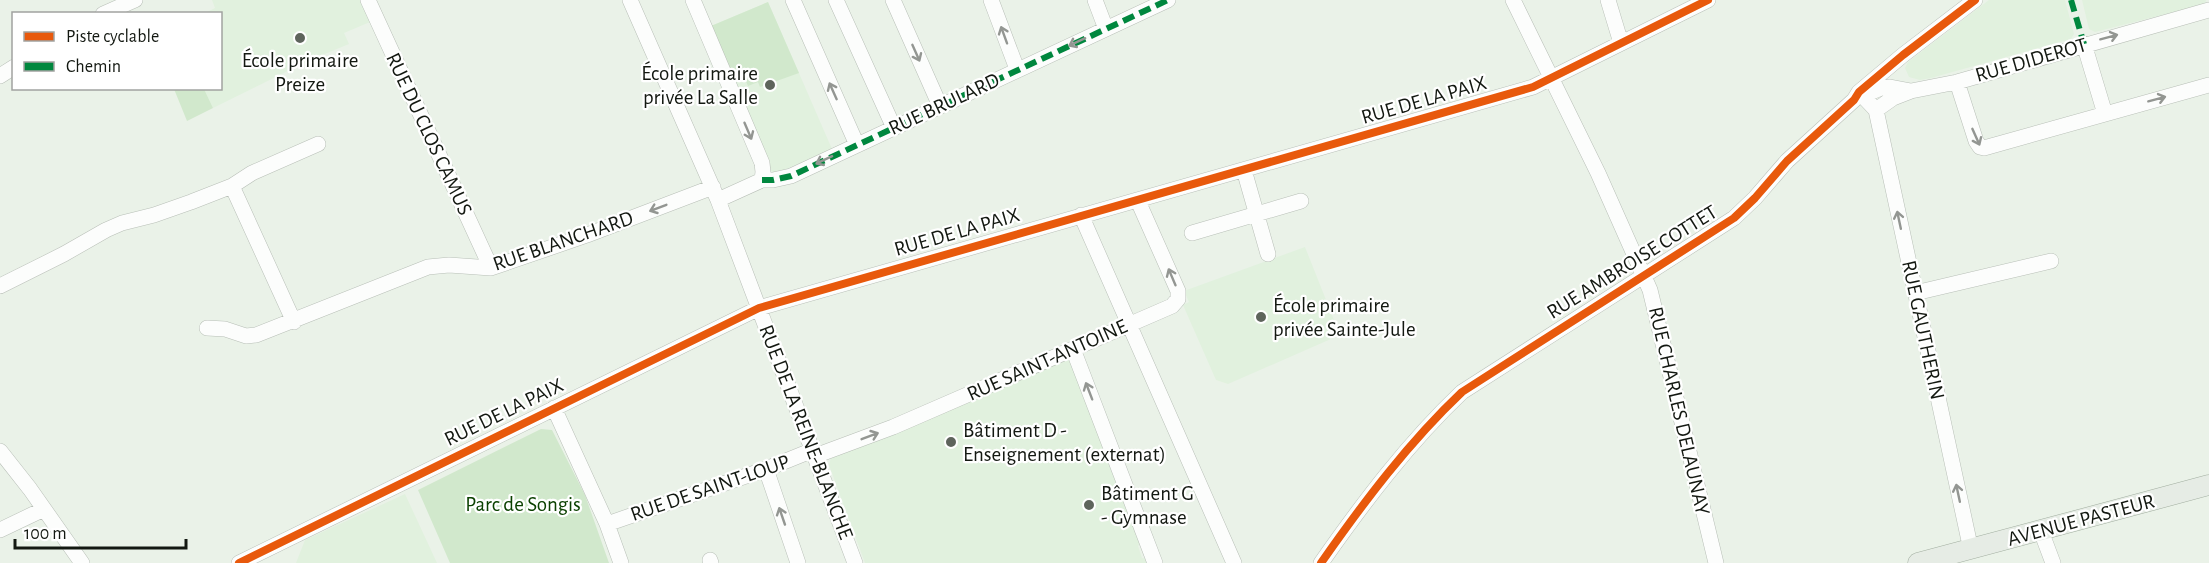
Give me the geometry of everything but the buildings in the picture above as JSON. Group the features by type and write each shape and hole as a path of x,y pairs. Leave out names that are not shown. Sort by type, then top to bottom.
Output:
{"main road":[{"name":"AVENUE PASTEUR","path":"1918,563 2209,485"}],"street":[{"path":"108,12 135,0"},
{"name":"RUE DU CLOS CAMUS","path":"368,0 491,268"},
{"name":"RUE DE LA REINE-BLANCHE","path":"630,0 716,194 855,563"},
{"path":"693,0 762,163 762,180"},
{"path":"793,0 857,145"},
{"path":"836,0 894,128"},
{"path":"893,0 940,106"},
{"path":"991,0 1017,69"},
{"path":"1095,0 1106,29"},
{"name":"RUE BRULARD","path":"716,194 762,180 791,176 1168,0"},
{"name":"RUE CHARLES DELAUNAY","path":"1514,0 1650,290 1716,563"},
{"path":"1608,0 1621,43"},
{"name":"RUE DE LA PAIX","path":"239,563 759,308 1081,214 1138,201 1533,87 1708,0"},
{"name":"RUE AMBROISE COTTET","path":"1321,563 1355,516 1434,419 1462,392 1734,218 1787,161 1898,60 1975,0"},
{"name":"RUE DIDEROT","path":"1859,96 1881,88 1890,87 1911,91 1957,82 2209,10"},
{"path":"2084,44 2104,114"},
{"path":"1876,110 1893,98 1911,91 1898,76 1898,60"},
{"path":"1957,82 1976,141 1980,147 1984,148 2209,85"},
{"name":"RUE GAUTHERIN","path":"1859,96 1876,110 1971,550"},
{"path":"0,286 114,226 163,212 232,186 252,173 318,144"},
{"path":"1244,171 1268,254"},
{"path":"232,186 294,322"},
{"name":"RUE BLANCHARD","path":"207,328 225,329 246,336 256,336 428,267 449,265 491,268 716,194"},
{"name":"RUE SAINT-ANTOINE","path":"814,453 893,427 1172,306 1178,299 1178,291 1138,201"},
{"path":"1192,233 1301,201"},
{"path":"1081,214 1234,563"},
{"path":"1915,293 2051,261"},
{"path":"1073,349 1155,563"},
{"path":"554,408 608,524 621,563"},
{"path":"0,451 82,563"},
{"name":"RUE DE SAINT-LOUP","path":"608,524 814,453"},
{"path":"766,469 798,563"},
{"path":"0,530 44,509"},
{"path":"2041,531 2054,563"}],"shaded area":[{"name":"École primaire Preize","path":"212,0 360,0 370,22 344,33 349,44 310,60 213,108 204,90 222,90 222,12 207,12 215,8"},
{"path":"1989,0 2065,0 2074,34 2071,39 1931,78 1920,80 1909,77 1905,68 1908,62"},
{"path":"2082,0 2206,0 2205,4 2095,32 2089,29"},
{"name":"École primaire privée La Salle","path":"768,2 832,149 773,175 711,26"},
{"name":"École primaire privée Sainte-Jule","path":"1305,247 1340,335 1228,384 1216,380 1183,305 1189,302 1184,291"},
{"path":"1069,355 1142,540 1138,546 1142,558 1152,563 865,563 829,465 831,457"},
{"path":"405,494 437,563 296,563 305,540"}],"green space":[{"path":"768,2 799,73 760,87 758,82 748,86 741,70 731,74 711,26"},
{"path":"174,90 204,90 213,108 187,121"},
{"name":"Parc de Songis","path":"541,429 552,430 585,495 609,563 450,563 418,490"}],"marked path":[{"path":"762,180 791,176 1168,0"},
{"path":"2071,0 2084,44"}],"cycle path":[{"path":"239,563 759,308 1533,87 1708,0"},
{"path":"1321,563 1387,474 1442,411 1462,392 1734,218 1787,161 1854,100 1859,92 1975,0"}],"place":[{"name":"École primaire Preize","path":"300,38"},
{"name":"École primaire privée La Salle","path":"770,85"},
{"name":"École primaire privée Sainte-Jule","path":"1261,317"},
{"name":"Bâtiment D - Enseignement (externat)","path":"951,442"},
{"name":"Bâtiment G - Gymnase","path":"1089,505"}]}
